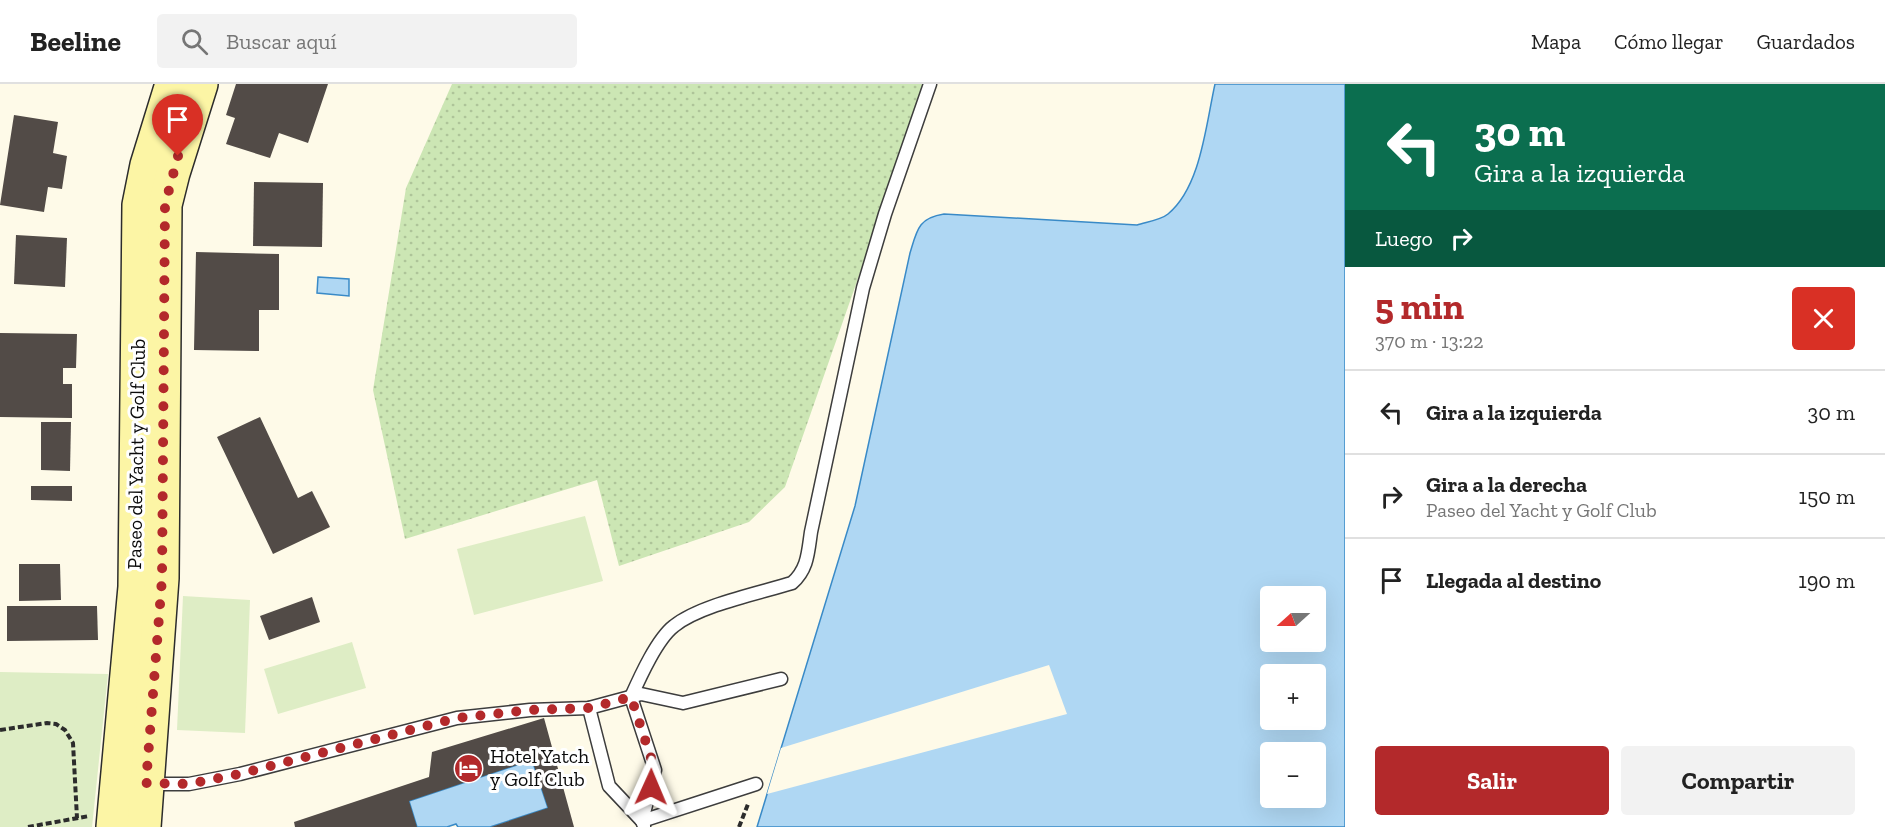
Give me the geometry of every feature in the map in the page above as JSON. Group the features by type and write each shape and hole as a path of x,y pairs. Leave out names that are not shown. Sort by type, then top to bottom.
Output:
{"main road":[{"name":"Paseo del Yacht y Golf Club","path":"144,827 132,782 139,205 147,165 172,84"},
{"name":"Paseo del Yacht y Golf Club","path":"113,827 132,782 162,579 165,205 201,84"}],"lane":[{"path":"643,824 655,770 631,697 642,671 673,626 697,612 792,583 801,575 807,560 863,288 888,204 930,84"},
{"path":"132,782 189,784 240,774 457,718 530,710 589,708 641,694 683,703 781,679"},
{"path":"589,708 609,786 643,824"},
{"path":"643,824 756,784"}],"path":[{"path":"0,730 47,723 56,724 65,730 73,743 76,818 28,827"}],"green space":[{"path":"452,84 926,84 785,487 749,522 619,566 597,480 405,539 373,390 406,188"},
{"path":"585,516 603,581 474,615 457,549"},
{"path":"183,596 250,600 245,733 177,730"},
{"path":"352,642 366,688 278,714 264,669"},
{"path":"0,672 108,674 92,827 0,827"}],"water":[{"path":"1215,84 1345,84 1345,827 757,827 855,506 910,253 920,226 935,216 944,214 1137,225 1161,218 1179,202 1188,188 1205,136"},
{"path":"318,277 349,279 349,296 317,293"},
{"path":"532,760 548,808 490,827 458,827 456,824 447,827 417,827 409,801"}],"pier":[{"path":"1049,665 1067,714 767,794 781,748"}],"building":[{"path":"236,84 328,84 308,143 279,133 270,158 226,144 235,118 226,115"},
{"path":"14,115 58,122 53,153 67,156 62,189 48,187 44,212 0,205"},
{"path":"254,182 323,183 322,247 253,246"},
{"path":"16,235 67,238 65,287 14,284"},
{"path":"196,252 279,254 279,310 259,310 259,351 194,350"},
{"path":"0,333 77,334 76,368 63,368 63,384 72,384 72,418 0,417"},
{"path":"260,417 298,498 312,491 330,527 273,554 217,437"},
{"path":"41,422 71,422 70,471 41,470"},
{"path":"31,486 72,486 72,501 31,500"},
{"path":"19,564 60,564 61,600 19,601"},
{"path":"312,597 320,622 269,640 260,616"},
{"path":"7,606 97,606 98,640 7,641"},
{"name":"Hotel Yatch y Golf Club","path":"544,718 574,827 491,827 548,808 532,760 409,801 417,827 295,827 294,822 429,777 432,752"}],"place":[{"name":"Hotel Yatch y Golf Club","path":"469,768"}],"route":[{"path":"178,156 165,205 162,579 146,783 189,784 240,774 457,718 530,710 589,708 631,697 655,770 651,787"}]}
